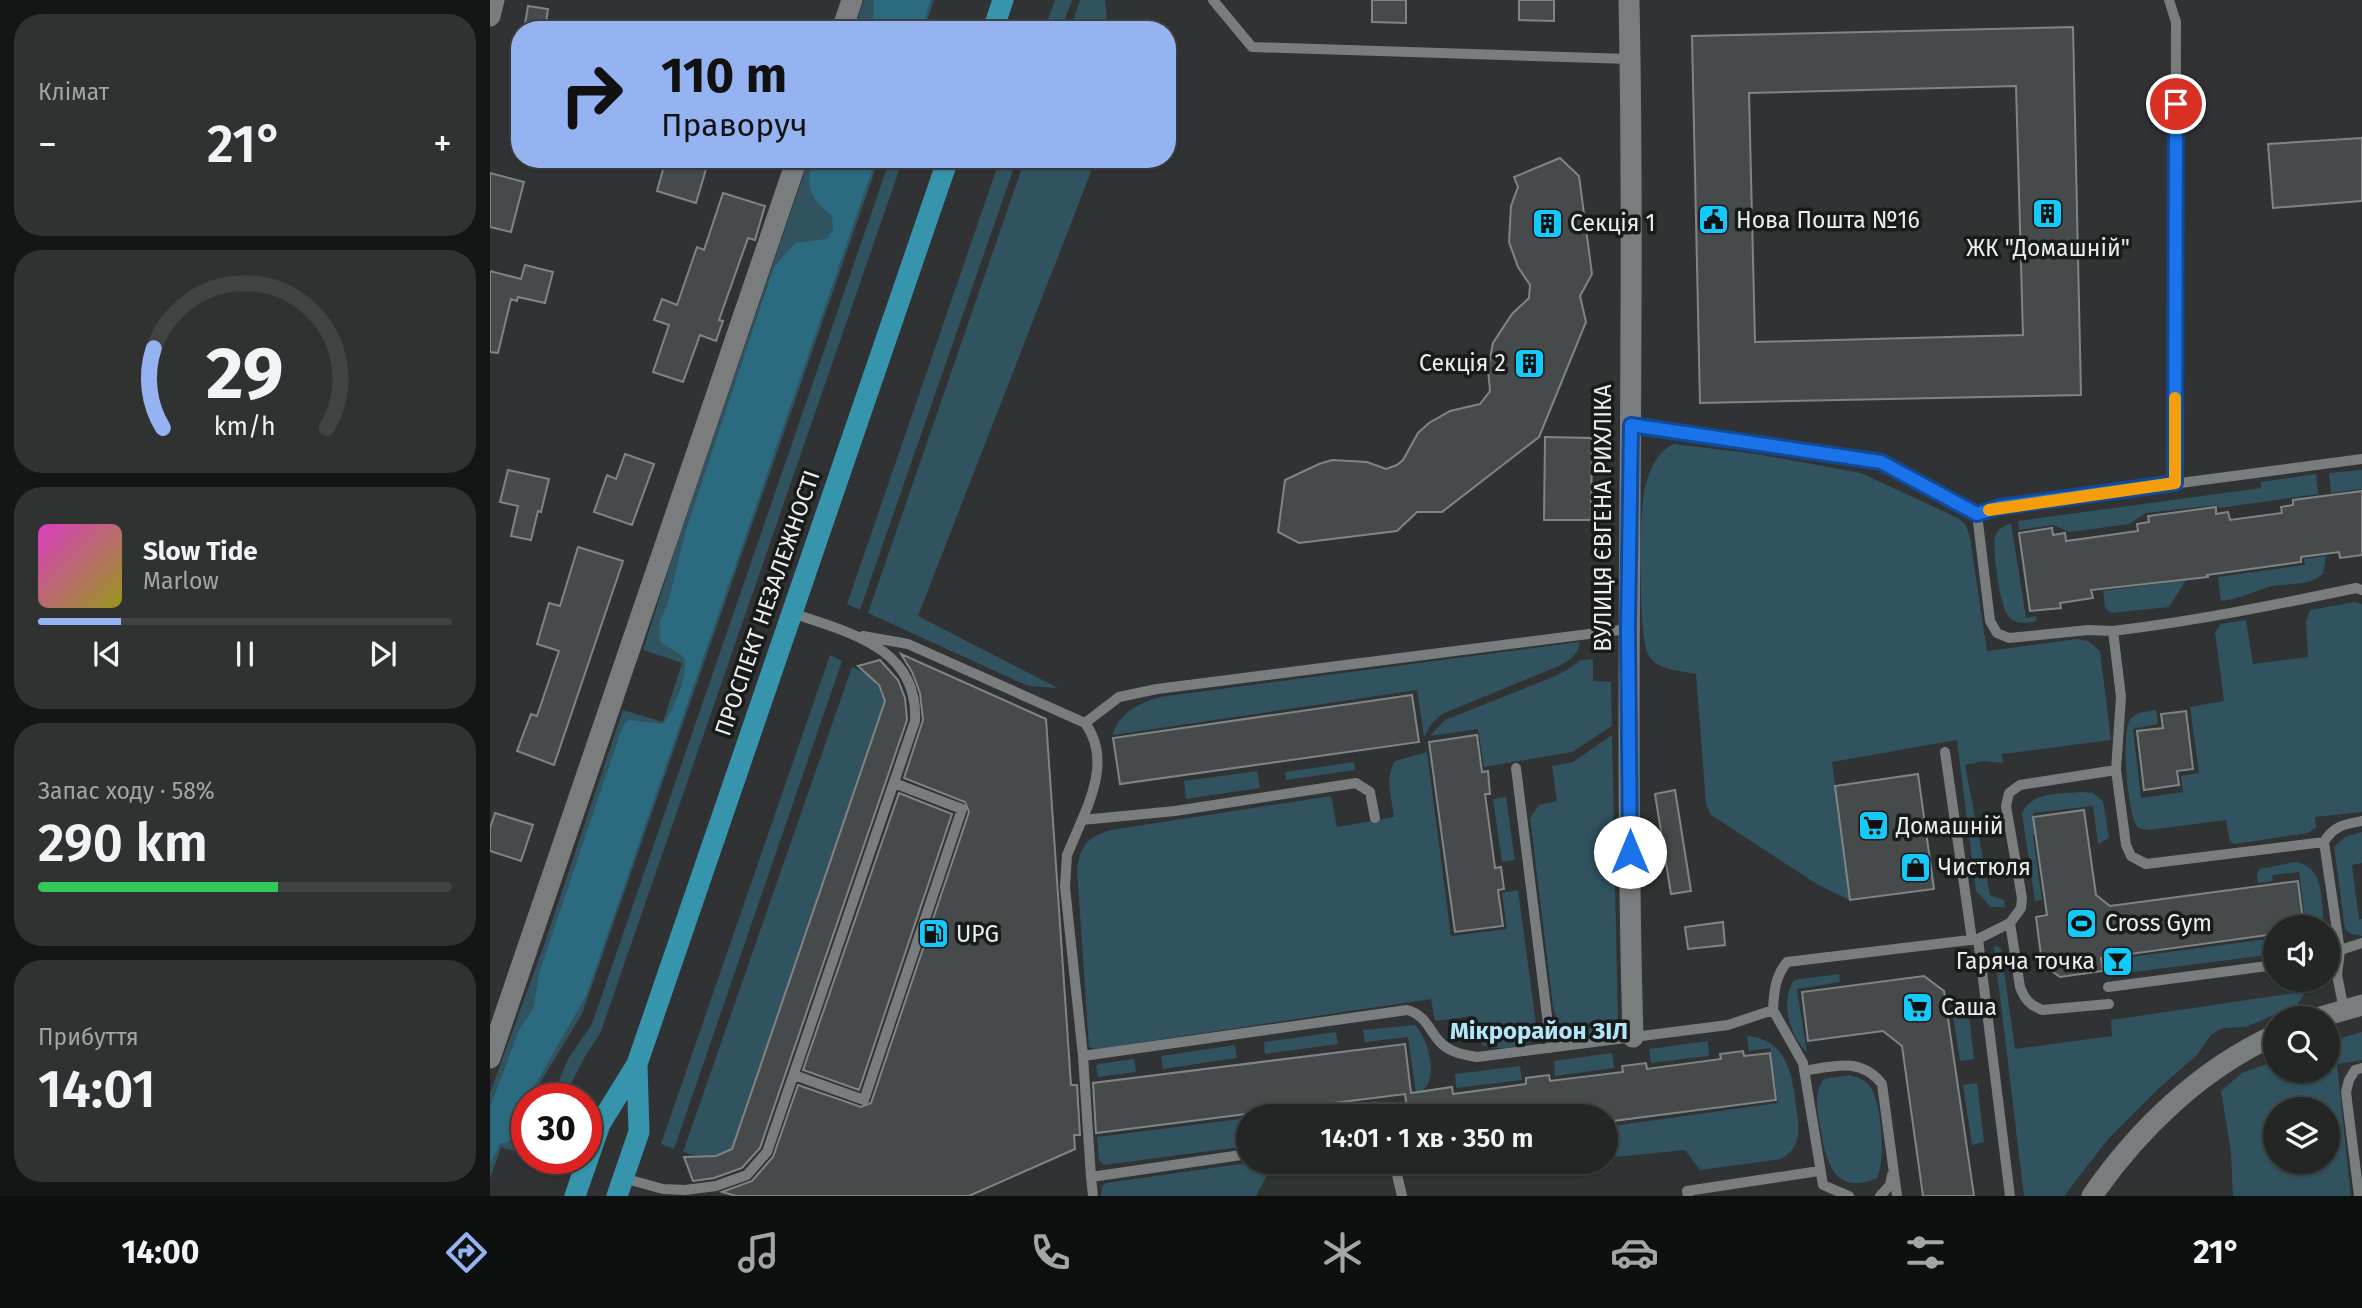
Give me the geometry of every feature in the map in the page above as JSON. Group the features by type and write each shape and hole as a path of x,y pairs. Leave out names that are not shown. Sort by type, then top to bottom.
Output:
{"main road":[{"path":"996,21 1003,0"},
{"name":"ПРОСПЕКТ НЕЗАЛЕЖНОСТІ","path":"575,1196 600,1124 637,1064 945,168"},
{"name":"ПРОСПЕКТ НЕЗАЛЕЖНОСТІ","path":"620,1187 639,1132 637,1064"}],"street":[{"path":"490,16 494,0"},
{"path":"845,21 852,0"},
{"name":"ВУЛИЦЯ ЄВГЕНА РИХЛІКА","path":"1629,0 1631,425 1628,629 1633,1037"},
{"path":"490,1058 794,168"},
{"path":"2092,1196 2125,1152 2177,1100 2246,1050 2263,1041"}],"lane":[{"path":"1213,0 1252,47 1630,59"},
{"path":"2169,0 2176,22 2175,483"},
{"path":"1631,425 1881,462 1977,514 1999,507 2362,459"},
{"path":"1977,514 1990,621 1997,633 2009,638 2088,630 2113,631 2201,620 2288,600 2356,588 2362,590"},
{"path":"792,612 856,635 908,644 1085,723 1096,741 1098,771 1095,791 1067,855 1065,887 1083,1056 1093,1196"},
{"path":"1085,723 1119,697 1157,689 1628,629"},
{"path":"2113,631 2121,697 2116,771 2126,845 2131,856 2148,865 2323,842"},
{"path":"620,1187 685,1190 716,1186 747,1175 767,1152 915,721 916,701 907,679 891,657 856,635"},
{"path":"1945,752 1975,939 2010,1196"},
{"path":"1516,768 1551,1048"},
{"path":"1849,1196 1824,1190 1803,1063 1773,1010 1774,987 1780,971 1787,962 1975,939 2010,923 2021,908 2022,898 2006,806 2009,793 2020,785 2116,771"},
{"path":"794,1075 864,1100 962,809 894,783"},
{"path":"1082,820 1175,811 1356,783 1370,792 1375,818"},
{"path":"2334,915 2323,842 2330,831 2342,825 2362,821"},
{"path":"2010,923 2020,987 2032,1006 2055,1010 2109,1004"},
{"path":"2340,951 2362,943"},
{"path":"2108,987 2263,967"},
{"path":"2340,981 2353,1008"},
{"path":"1083,1056 1407,1010 1417,1013 1440,1042 1461,1055 1477,1056 1728,1025 1773,1010"},
{"path":"1804,1071 1845,1064 1859,1065 1873,1073 1882,1084 1897,1196"},
{"path":"2359,1196 2346,1092 2355,1070 2362,1068"},
{"path":"1091,1177 1236,1156"},
{"path":"1880,1196 1890,1185 1893,1168"},
{"path":"1688,1196 1687,1191 1819,1171"},
{"path":"1397,1174 1402,1196"},
{"path":"685,1190 706,1196"}],"shaded area":[{"path":"864,0 934,0 927,21 857,21"},
{"path":"874,0 931,0 924,21 873,21"},
{"path":"1055,0 1072,0 1064,21 1047,21"},
{"path":"1080,0 1105,0 1107,21 1073,21"},
{"path":"806,168 876,168 582,1014 540,1083 511,1083 511,1150 501,1147 490,1179 490,1093 545,942 623,710 663,722 682,663 643,650"},
{"path":"811,168 873,168 586,996 536,1083 511,1083 511,1140 500,1143 490,1165 490,1107 519,1030 533,1009 540,970 620,734 629,720 663,724 683,681 683,657 660,641 660,621 668,603 685,533 774,267 795,243 826,239 833,230 832,216 814,198 810,177"},
{"path":"887,168 900,168 600,1034 571,1083 558,1083 568,1059 592,1024"},
{"path":"997,168 1014,168 860,610 847,604"},
{"path":"1022,168 1092,168 918,616 1058,688 1030,686 1019,682 868,613"},
{"path":"1674,444 1757,454 1861,473 1958,518 1966,525 1970,538 1987,651 2077,639 2088,641 2100,651 2111,740 2002,754 2003,763 1984,761 1965,765 1990,895 2004,900 2005,907 1991,907 1976,891 1957,740 1832,762 1850,900 1820,886 1711,815 1706,804 1696,674 1662,667 1652,660 1648,654 1642,623 1641,545 1645,487 1655,461 1663,451"},
{"path":"2362,470 2362,489 2331,493 2329,473"},
{"path":"2316,474 2318,494 2220,508 2216,505 2146,513 2129,524 2070,532 2053,525 2019,530 2018,521 2261,488 2261,482"},
{"path":"2011,523 2026,618 2036,616 2036,621 2019,623 2013,620 2006,613 2003,604 1994,544 1999,530"},
{"path":"2326,556 2323,573 2311,581 2269,587 2221,601 2218,577 2305,565 2304,559"},
{"path":"2186,580 2169,607 2111,613 2105,607 2103,591"},
{"path":"2355,602 2362,604 2362,812 2315,817 2316,827 2308,833 2235,844 2230,842 2226,820 2149,830 2138,828 2131,807 2126,775 2126,741 2130,719 2138,713 2156,710 2158,724 2133,729 2141,798 2183,792 2181,776 2199,773 2190,707 2224,701 2215,632 2221,624 2246,620 2253,664 2308,657 2306,622 2310,610"},
{"path":"1580,642 1573,657 1567,662 1442,714 1432,723 1424,737 1417,690 1113,735 1125,715 1145,702 1160,697"},
{"path":"830,655 842,661 674,1149 661,1144"},
{"path":"1593,659 1593,681 1611,682 1612,726 1572,752 1484,767 1478,729 1430,736 1445,720 1548,679 1581,660"},
{"path":"852,667 873,680 885,701 732,1149 708,1156 683,1152"},
{"path":"1612,735 1618,1025 1609,1029 1609,1034 1566,1039 1559,1028 1553,1007 1530,818 1539,805 1557,801 1552,766 1573,762"},
{"path":"1427,752 1451,936 1507,929 1502,893 1518,890 1537,1031 1532,1040 1513,1047 1484,1046 1476,1037 1471,1016 1435,1021 1431,999 1096,1049 1089,1047 1077,869 1086,843 1111,830 1331,796 1337,827 1394,817 1389,782 1395,761"},
{"path":"1354,762 1355,770 1286,780 1285,772"},
{"path":"1257,771 1260,788 1186,799 1184,781"},
{"path":"2093,793 2103,801 2109,838 2098,844 2093,806 2033,813 2036,834 2033,835 2042,900 2035,901 2022,813 2040,797"},
{"path":"1506,797 1515,860 1502,862 1493,799"},
{"path":"2362,832 2362,863 2352,865 2359,919 2362,919 2362,936 2351,934 2345,929 2334,847 2345,837"},
{"path":"2295,862 2312,870 2320,887 2323,915 2304,915 2299,872 2272,875 2273,881 2258,883 2257,874 2260,869"},
{"path":"2263,940 2263,956 2118,974 2116,959"},
{"path":"1994,947 2001,949 2015,1049 2112,1036 2111,1020 2306,992 2297,1005 2263,1006 2263,1020 2246,1027 2222,1028 2211,1035 2197,1055 2109,1138 2064,1196 2024,1196"},
{"path":"1839,974 1840,982 1797,989 1807,1053 1795,1036 1788,1018 1790,989 1794,980"},
{"path":"1968,1006 1974,1059 1960,1061 1952,1008"},
{"path":"1415,1025 1425,1041 1431,1073 1424,1089 1416,1093 1408,1037 1365,1042 1363,1030"},
{"path":"1336,1032 1338,1044 1265,1054 1264,1042"},
{"path":"2362,1032 2362,1060 2340,1064 2340,1038"},
{"path":"1747,1036 1771,1044 1779,1051 1789,1070 1798,1135 1788,1154 1781,1159 1700,1170 1685,1150 1618,1157 1618,1125 1778,1103 1770,1048 1749,1051"},
{"path":"1708,1041 1709,1056 1651,1063 1649,1049"},
{"path":"1235,1045 1237,1058 1163,1069 1161,1056"},
{"path":"1612,1053 1614,1068 1555,1076 1554,1061"},
{"path":"1134,1059 1136,1072 1098,1077 1096,1066 1099,1064"},
{"path":"2263,1065 2263,1083 2339,1083 2351,1196 2233,1196 2231,1152 2221,1091 2242,1073"},
{"path":"1520,1066 1522,1080 1456,1088 1455,1074"},
{"path":"1849,1075 1869,1085 1880,1117 1880,1170 1877,1178 1863,1183 1852,1183 1835,1174 1826,1155 1817,1111 1818,1091 1824,1079"},
{"path":"1977,1083 1984,1142 1972,1145 1963,1085"},
{"path":"1376,1101 1376,1104 1353,1104"},
{"path":"1236,1120 1236,1148 1104,1165 1099,1160 1097,1137"},
{"path":"1236,1165 1236,1174 1268,1174 1256,1196 1101,1196 1102,1186 1106,1183"}],"building":[{"path":"1372,0 1406,0 1406,23 1372,22"},
{"path":"1519,0 1554,0 1554,21 1519,20"},
{"path":"528,6 548,9 546,21 526,21"},
{"name":"ЖК \"Домашній\"","path":"2073,27 2081,395 1700,403 1692,36","holes":["2016,86 2023,335 1755,342 1749,93"]},
{"path":"2362,138 2362,201 2273,208 2268,144"},
{"path":"1560,158 1579,176 1592,274 1580,296 1586,322 1539,437 1442,512 1417,512 1397,531 1299,543 1278,532 1285,480 1332,460 1367,462 1386,469 1397,465 1403,460 1418,433 1429,423 1450,411 1480,404 1490,391 1488,369 1493,343 1512,314 1529,298 1530,285 1518,267 1509,242 1511,206 1518,187 1514,177"},
{"path":"663,168 706,168 696,203 657,191"},
{"path":"490,173 524,182 511,232 490,227"},
{"path":"723,193 765,206 755,240 748,238 719,320 723,321 716,341 700,335 683,382 653,372 669,325 654,320 662,299 677,305 697,247 704,250"},
{"path":"525,265 553,272 545,303 518,297 517,301 511,299 498,353 490,352 490,271 521,279"},
{"path":"1545,437 1592,438 1591,520 1544,520"},
{"path":"625,454 654,464 632,525 594,512 607,475 616,479"},
{"path":"508,470 549,479 531,540 511,536 518,506 500,502"},
{"path":"2362,491 2362,555 2340,558 2339,552 2301,557 2301,562 2207,575 2208,577 2091,590 2093,598 2060,603 2061,608 2030,611 2019,533 2052,528 2053,535 2065,533 2066,541 2138,531 2137,524 2149,522 2148,516 2216,507 2216,514 2228,512 2230,520 2282,513 2281,507 2293,505 2293,500"},
{"path":"578,547 623,561 554,765 517,751 531,714 537,716 559,651 537,644 549,603 560,606"},
{"name":"UPG","path":"901,654 1046,719 1071,1085 1077,1085 1080,1135 1074,1135 1075,1149 969,1196 736,1196 722,1192 752,1181 773,1157 798,1085 861,1107 871,1103 969,812 965,802 904,778 923,720 920,693"},
{"path":"880,660 898,680 905,698 907,720 760,1148 742,1168 714,1178 693,1181 684,1157 716,1156 732,1149 885,701 879,685 858,666"},
{"path":"1412,695 1419,742 1120,784 1113,738"},
{"path":"2186,711 2193,769 2177,771 2179,785 2144,790 2137,731 2163,728 2161,714"},
{"path":"1477,735 1482,772 1488,771 1490,794 1485,794 1495,868 1501,867 1504,889 1498,890 1503,926 1455,932 1429,742"},
{"path":"1918,774 1934,889 1850,900 1835,786"},
{"path":"1675,790 1691,891 1671,894 1655,794"},
{"path":"899,793 952,814 859,1090 803,1070"},
{"path":"2084,810 2096,895 2110,906 2298,881 2302,915 2263,915 2263,936 2101,958 2103,971 2060,977 2042,964 2036,917 2047,915 2033,817"},
{"path":"495,813 533,825 521,861 490,851 490,828"},
{"path":"1723,922 1725,945 1688,949 1685,927"},
{"path":"1924,976 1944,991 1974,1196 1923,1196 1902,1046 1883,1031 1808,1041 1802,992"},
{"path":"1405,1044 1411,1093 1452,1087 1453,1094 1526,1084 1526,1078 1549,1075 1550,1081 1623,1072 1622,1066 1646,1063 1647,1069 1721,1059 1720,1054 1743,1051 1744,1056 1770,1053 1776,1100 1618,1120 1618,1104 1406,1104 1405,1094 1326,1104 1236,1104 1236,1115 1096,1133 1093,1083"}],"slow traffic":[{"path":"1989,510 2175,483 2175,398"}],"place":[{"name":"ЖК \"Домашній\"","path":"2048,214"},
{"name":"Нова Пошта №16","path":"1713,220"},
{"name":"Секція 1","path":"1547,223"},
{"name":"Секція 2","path":"1529,363"},
{"name":"Домашній","path":"1873,826"},
{"name":"Чистюля","path":"1915,867"},
{"name":"Cross Gym","path":"2082,923"},
{"name":"UPG","path":"933,934"},
{"name":"Гаряча точка","path":"2118,961"},
{"name":"Саша","path":"1918,1007"}],"district":[{"name":"Мікрорайон ЗІЛ","path":"1539,1031"}],"route":[{"path":"1630,852 1628,629 1631,425 1881,462 1977,514 1999,507 2175,483 2176,104"}]}
